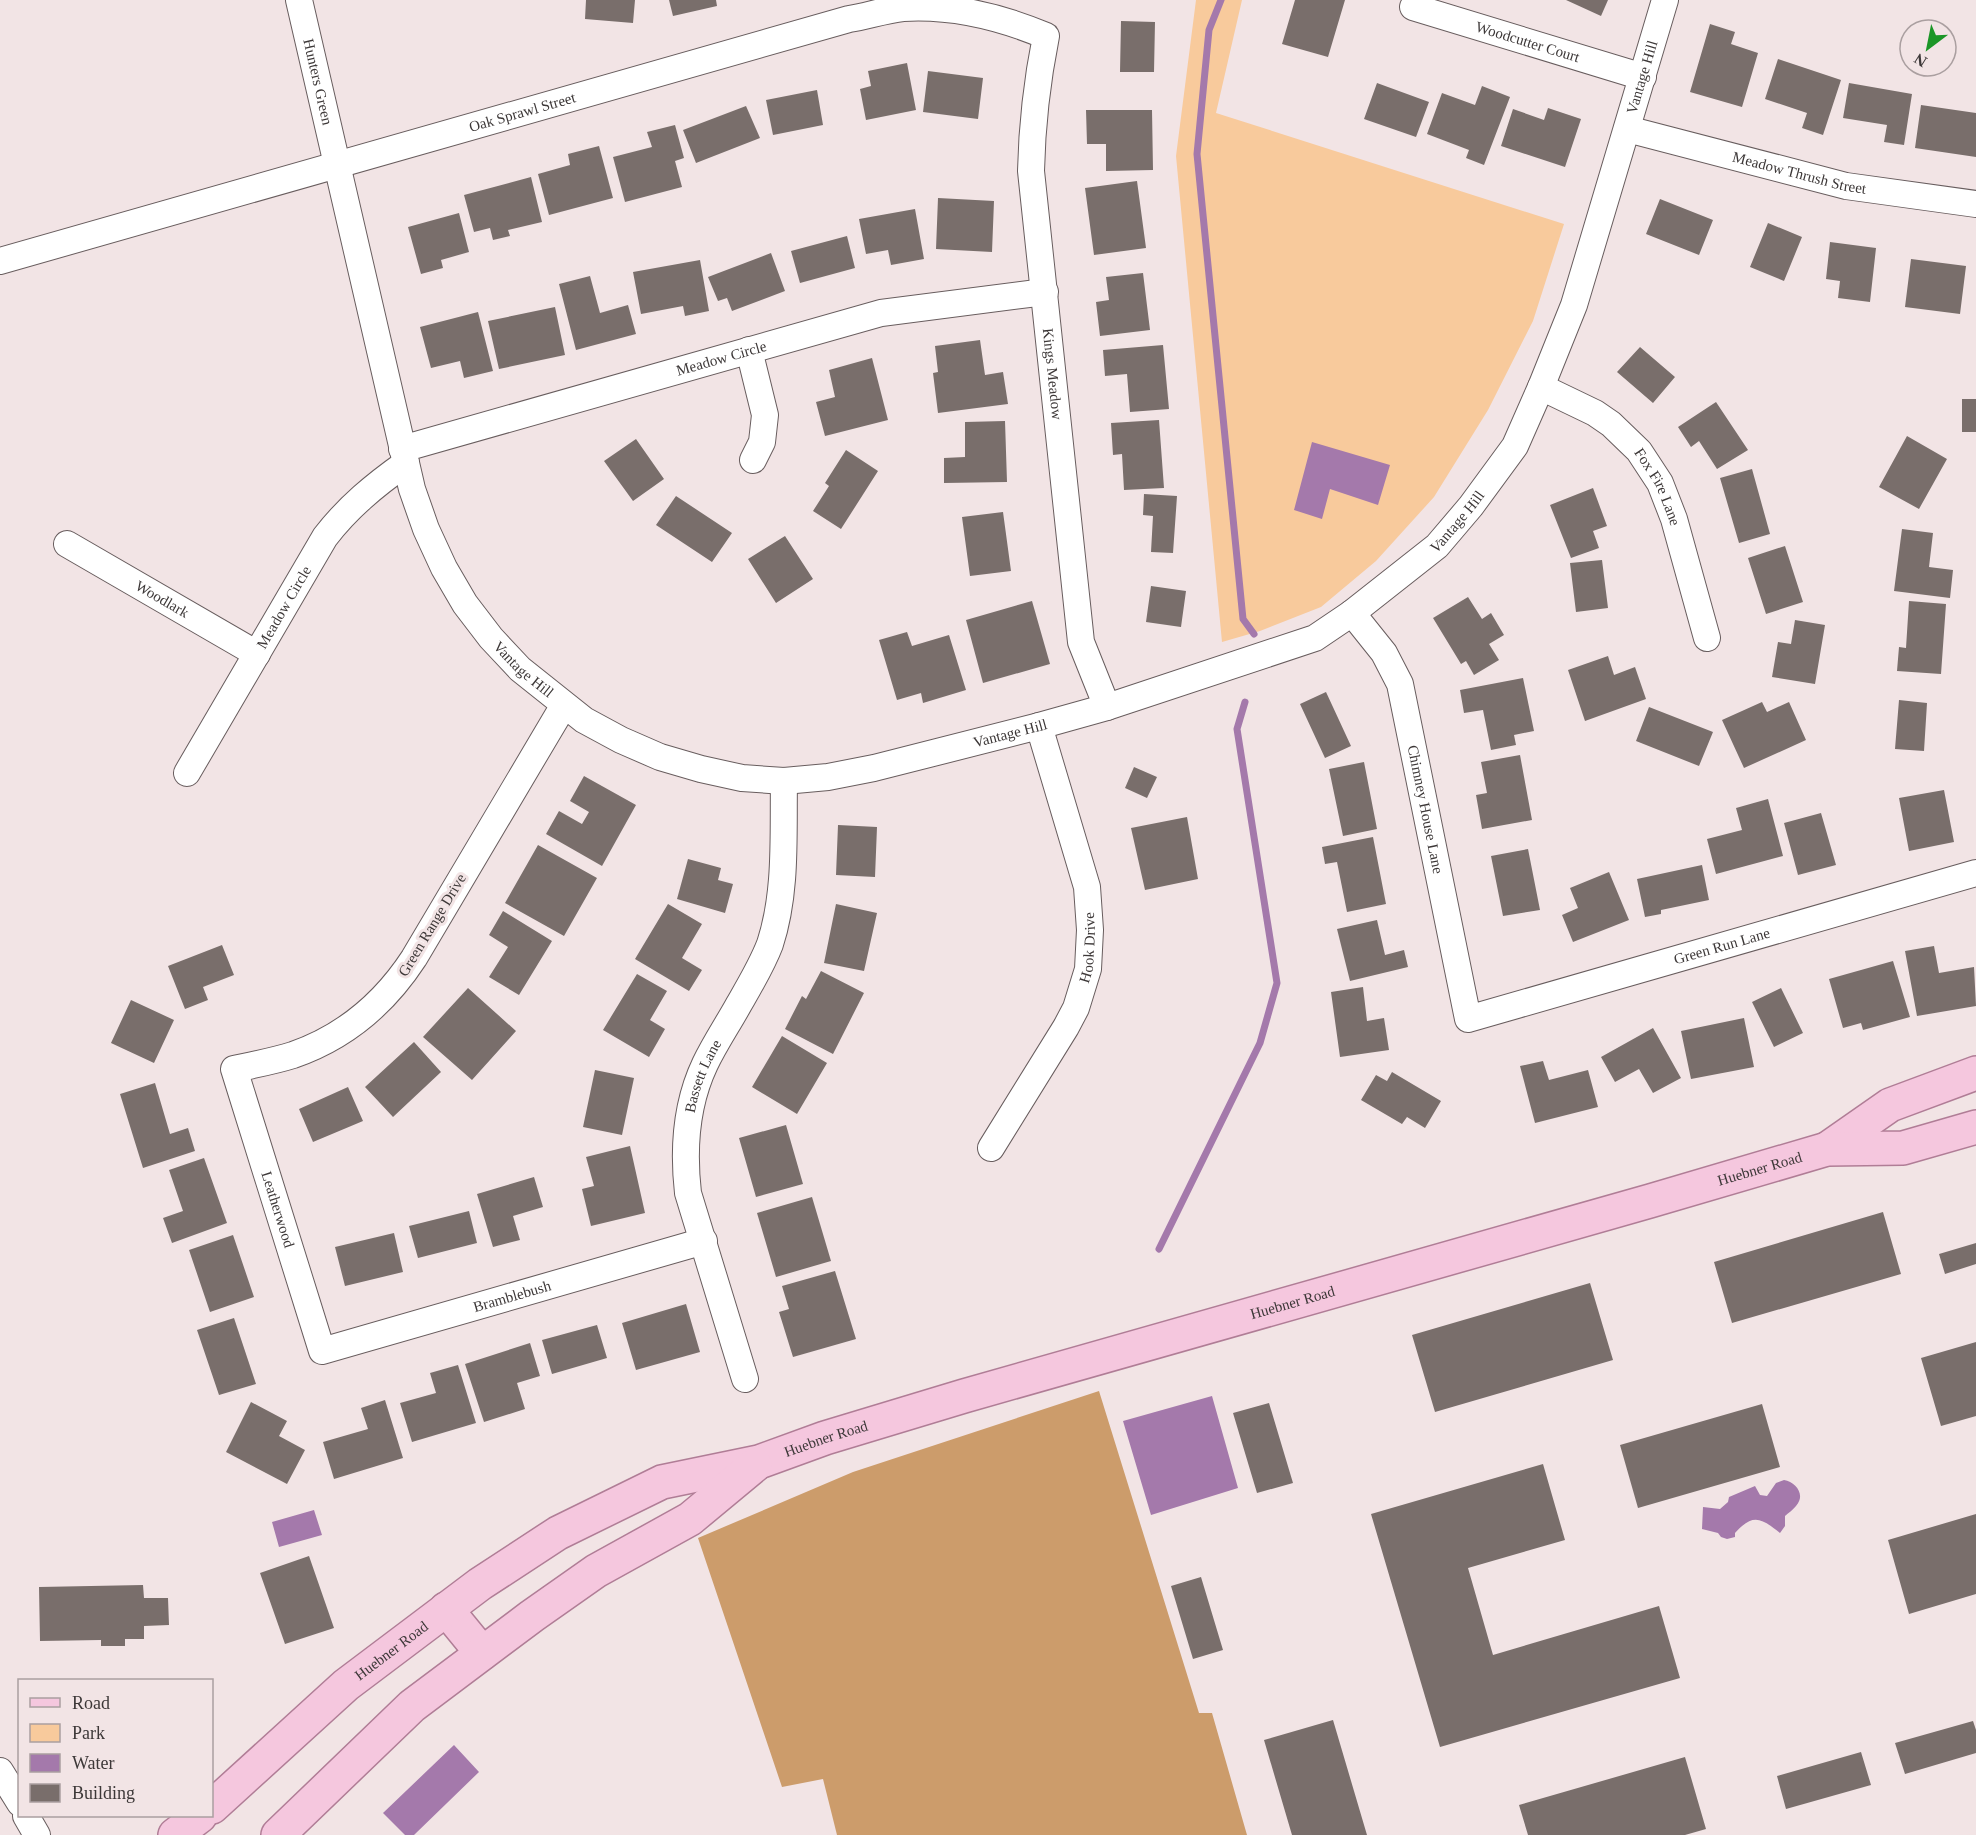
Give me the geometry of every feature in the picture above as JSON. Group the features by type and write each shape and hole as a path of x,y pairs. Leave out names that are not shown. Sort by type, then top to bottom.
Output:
{"main road":[{"name":"Huebner Road","path":"1827,1149 1890,1105 1976,1073"},
{"name":"Huebner Road","path":"213,1806 346,1684 480,1584 558,1533 663,1482 759,1462 825,1438 964,1396 1650,1202 1827,1149 1903,1148 1976,1127"},
{"name":"Huebner Road","path":"278,1835 412,1706 596,1571 690,1519 759,1462"},
{"path":"446,1609 482,1653"},
{"path":"175,1835 198,1817"}],"street":[{"name":"Hunters Green","path":"299,0 337,165"},
{"name":"Vantage Hill","path":"337,165 412,489 426,530 444,568 465,604 491,638 520,669 584,720 660,757 742,778 784,781 828,777 874,768 1107,707 1315,638 1352,613 1437,546 1471,506 1515,446 1541,387 1574,305 1665,0"},
{"name":"Woodcutter Court","path":"1413,7 1643,77"},
{"name":"Oak Sprawl Street","path":"0,261 838,22 901,9 931,8 993,17 1046,36"},
{"name":"Kings Meadow","path":"1046,36 1033,114 1031,171 1081,642 1107,707"},
{"name":"Meadow Thrush Street","path":"1627,129 1846,186 1976,204"},
{"name":"Meadow Circle","path":"187,773 325,537 339,520 404,456 749,350 881,313 1045,292"},
{"path":"749,350 765,415 762,442 753,459"},
{"name":"Fox Fire Lane","path":"1541,387 1578,403 1603,418 1639,451 1660,483 1674,519 1707,638"},
{"name":"Woodlark","path":"67,543 257,654"},
{"name":"Chimney House Lane","path":"1352,613 1384,653 1400,684 1468,1019"},
{"name":"Green Range Drive","path":"234,1069 290,1056 333,1038 370,1011 387,995 414,958 564,705"},
{"name":"Hook Drive","path":"991,1149 1066,1027 1076,1008 1088,969 1090,930 1086,887 1039,726"},
{"name":"Bassett Lane","path":"745,1379 688,1193 687,1127 697,1084 705,1064 761,964 773,934 782,880 784,781"},
{"name":"Green Run Lane","path":"1468,1019 1976,873"},
{"name":"Leatherwood","path":"234,1069 322,1351"},
{"name":"Bramblebush","path":"322,1351 704,1241"},
{"path":"0,1771 18,1800"},
{"path":"27,1817 37,1835"}],"green space":[{"path":"1196,0 1242,0 1216,113 1564,224 1533,321 1488,410 1434,497 1376,561 1321,607 1260,631 1222,642 1176,156"}],"shaded area":[{"path":"1099,1391 1199,1713 1212,1713 1247,1835 837,1835 823,1779 782,1787 698,1538 853,1472"}],"water":[{"path":"1312,442 1390,465 1378,505 1330,489 1322,519 1294,510"},
{"path":"1212,1396 1238,1488 1151,1515 1123,1421"},
{"path":"1784,1480 1796,1486 1800,1498 1796,1506 1785,1516 1785,1526 1780,1533 1757,1520 1747,1522 1735,1533 1735,1537 1727,1539 1718,1533 1702,1529 1703,1507 1720,1509 1728,1502 1729,1497 1755,1486 1760,1495 1767,1496 1776,1483"},
{"path":"314,1510 322,1535 279,1547 272,1522"},
{"path":"454,1745 479,1772 414,1835 405,1835 383,1813"}],"building":[{"path":"586,0 635,0 633,23 585,19"},
{"path":"669,0 716,0 717,6 673,16"},
{"path":"1295,0 1345,0 1328,57 1282,44"},
{"path":"1566,0 1608,0 1601,16"},
{"path":"1121,21 1155,22 1154,72 1120,72"},
{"path":"1710,24 1735,32 1731,44 1758,53 1742,107 1690,92"},
{"path":"1778,59 1841,80 1823,135 1802,128 1807,113 1765,99"},
{"path":"907,63 916,110 866,120 860,89 871,86 868,71"},
{"path":"928,71 983,78 978,119 923,112"},
{"path":"1377,83 1429,102 1416,137 1364,119"},
{"path":"1849,83 1912,94 1904,145 1884,142 1887,125 1843,118"},
{"path":"1482,86 1510,97 1484,165 1466,158 1469,150 1427,134 1442,93 1475,105"},
{"path":"817,90 823,125 773,135 766,100"},
{"path":"1921,105 1976,113 1976,157 1915,148"},
{"path":"746,106 760,138 696,163 683,130"},
{"path":"1548,108 1581,119 1565,167 1501,146 1513,109 1544,120"},
{"path":"1086,110 1152,110 1153,170 1106,171 1106,144 1087,144"},
{"path":"675,125 684,158 675,161 682,187 625,202 613,157 652,147 647,132"},
{"path":"599,146 613,198 549,215 538,174 570,165 568,154"},
{"path":"531,177 542,222 508,230 510,236 493,240 490,228 474,232 464,195"},
{"path":"1137,181 1146,248 1094,255 1085,188"},
{"path":"938,198 994,201 992,252 936,249"},
{"path":"1660,199 1713,220 1699,255 1646,234"},
{"path":"915,209 924,259 891,265 888,250 866,254 859,219"},
{"path":"459,213 469,252 441,260 443,268 421,274 408,227"},
{"path":"1768,223 1802,237 1784,281 1750,267"},
{"path":"847,236 855,268 800,283 791,251"},
{"path":"1830,242 1876,248 1870,302 1838,298 1840,281 1826,279"},
{"path":"771,253 785,291 732,311 727,298 718,301 708,277"},
{"path":"1911,259 1966,266 1960,314 1905,307"},
{"path":"700,260 709,311 685,316 683,306 641,314 633,272"},
{"path":"1143,273 1150,330 1100,336 1096,302 1109,300 1106,277"},
{"path":"590,276 600,313 628,305 636,334 576,350 559,284"},
{"path":"555,307 565,355 499,369 488,321"},
{"path":"478,312 493,371 464,378 460,361 431,368 420,327"},
{"path":"980,340 985,375 1003,372 1008,404 938,413 933,373 938,372 935,346"},
{"path":"1163,345 1169,409 1130,412 1127,374 1105,376 1103,350"},
{"path":"1640,347 1675,377 1653,403 1617,372"},
{"path":"872,358 888,420 825,436 816,402 835,397 829,370"},
{"path":"1962,399 1976,399 1976,432 1962,432"},
{"path":"1716,402 1748,450 1717,469 1699,441 1691,447 1678,427"},
{"path":"1159,420 1164,488 1124,490 1122,454 1113,455 1111,423"},
{"path":"1005,421 1007,482 944,483 944,458 965,457 965,422"},
{"path":"1907,436 1947,459 1919,509 1879,487"},
{"path":"636,439 664,479 633,501 604,461"},
{"path":"846,450 878,471 841,529 813,511 829,486 825,483"},
{"path":"1752,469 1770,534 1739,543 1720,478"},
{"path":"1593,488 1607,526 1593,531 1599,548 1571,558 1550,505"},
{"path":"1144,494 1177,496 1173,553 1151,552 1153,516 1143,515"},
{"path":"676,496 732,533 712,562 656,525"},
{"path":"1003,512 1011,571 970,576 962,517"},
{"path":"1902,529 1933,533 1929,567 1953,570 1950,598 1894,591"},
{"path":"785,536 813,579 776,603 748,559"},
{"path":"1785,546 1803,602 1766,614 1748,558"},
{"path":"1602,560 1608,608 1576,612 1570,563"},
{"path":"1151,586 1186,591 1181,627 1146,622"},
{"path":"1468,597 1482,619 1491,613 1504,635 1489,644 1499,660 1474,675 1466,661 1461,664 1433,618"},
{"path":"1032,601 1050,664 983,683 966,620"},
{"path":"1909,601 1946,604 1941,674 1897,671 1899,647 1906,648"},
{"path":"1795,620 1825,625 1815,684 1772,677 1778,642 1791,644"},
{"path":"907,632 912,646 949,635 966,690 923,703 921,693 897,700 879,640"},
{"path":"1608,656 1614,675 1635,667 1646,699 1585,721 1568,670"},
{"path":"1523,678 1534,731 1514,735 1516,745 1491,750 1483,710 1464,713 1460,690"},
{"path":"1326,692 1351,746 1325,758 1300,704"},
{"path":"1899,700 1927,703 1924,751 1895,749"},
{"path":"1762,702 1767,712 1789,702 1806,740 1744,768 1722,720"},
{"path":"1649,707 1713,732 1699,766 1636,741"},
{"path":"1520,755 1532,820 1482,829 1476,795 1487,793 1481,762"},
{"path":"1364,762 1377,829 1343,836 1329,769"},
{"path":"1134,767 1157,777 1147,798 1125,788"},
{"path":"584,776 636,805 602,866 546,834 559,811 582,824 589,812 570,801"},
{"path":"1944,790 1954,842 1909,851 1899,798"},
{"path":"1768,799 1783,856 1716,874 1707,839 1742,830 1736,808"},
{"path":"1821,813 1836,865 1798,875 1784,823"},
{"path":"1187,817 1198,879 1145,890 1131,828"},
{"path":"838,825 877,827 875,877 836,875"},
{"path":"1373,837 1386,904 1347,912 1337,862 1325,864 1322,847"},
{"path":"538,845 597,878 564,936 505,903"},
{"path":"1528,849 1540,910 1503,916 1491,856"},
{"path":"688,859 721,868 718,880 733,884 725,913 677,899"},
{"path":"1702,865 1709,900 1661,910 1661,914 1645,917 1637,879"},
{"path":"1609,872 1629,920 1573,942 1562,915 1578,908 1570,888"},
{"path":"668,904 702,924 682,958 702,970 689,991 635,959"},
{"path":"836,904 877,913 864,971 824,963"},
{"path":"503,911 552,941 519,995 489,977 508,947 489,935"},
{"path":"1377,920 1385,955 1404,950 1408,967 1350,981 1337,929"},
{"path":"222,945 234,975 203,987 208,1000 185,1009 168,966"},
{"path":"1934,946 1939,973 1974,967 1976,1006 1917,1016 1905,951"},
{"path":"1893,961 1910,1017 1863,1030 1861,1023 1843,1028 1829,979"},
{"path":"821,971 864,993 833,1054 785,1029 802,996 806,999"},
{"path":"637,974 667,991 650,1020 665,1029 649,1057 603,1030"},
{"path":"1363,987 1367,1021 1384,1018 1389,1050 1340,1057 1331,992"},
{"path":"468,988 516,1031 472,1080 423,1037"},
{"path":"1781,988 1803,1033 1774,1047 1752,1002"},
{"path":"131,1000 174,1020 154,1063 111,1043"},
{"path":"1744,1018 1754,1067 1691,1079 1681,1031"},
{"path":"1653,1028 1681,1078 1653,1093 1639,1069 1615,1082 1601,1057"},
{"path":"782,1036 827,1063 797,1114 752,1087"},
{"path":"414,1042 441,1072 393,1117 365,1087"},
{"path":"1543,1061 1549,1080 1588,1070 1598,1107 1535,1123 1520,1066"},
{"path":"595,1070 634,1078 622,1135 583,1127"},
{"path":"1392,1072 1441,1101 1425,1128 1407,1117 1402,1124 1361,1100 1376,1075 1387,1081"},
{"path":"155,1083 170,1134 188,1128 195,1151 143,1168 120,1094"},
{"path":"348,1087 363,1121 313,1142 299,1109"},
{"path":"786,1125 803,1184 756,1197 739,1138"},
{"path":"630,1146 645,1213 591,1226 582,1189 594,1186 586,1157"},
{"path":"204,1158 227,1223 172,1243 163,1218 183,1211 169,1170"},
{"path":"534,1177 543,1207 513,1216 520,1240 493,1247 477,1194"},
{"path":"812,1197 831,1261 776,1277 757,1213"},
{"path":"469,1211 477,1243 418,1258 409,1226"},
{"path":"1883,1212 1901,1274 1732,1323 1714,1262"},
{"path":"394,1233 403,1272 345,1286 335,1247"},
{"path":"233,1235 254,1297 210,1312 189,1250"},
{"path":"1976,1243 1976,1264 1945,1274 1939,1254"},
{"path":"835,1271 856,1339 793,1357 779,1312 789,1309 782,1286"},
{"path":"1590,1283 1613,1360 1435,1412 1412,1335"},
{"path":"686,1304 700,1352 636,1370 622,1323"},
{"path":"234,1318 256,1384 219,1395 197,1330"},
{"path":"597,1325 607,1358 552,1374 542,1340"},
{"path":"1976,1342 1976,1416 1941,1426 1921,1358"},
{"path":"530,1343 540,1376 517,1383 525,1409 484,1422 465,1364"},
{"path":"458,1365 476,1423 412,1442 400,1403 436,1393 430,1373"},
{"path":"385,1400 403,1458 334,1479 323,1442 368,1429 361,1408"},
{"path":"251,1402 287,1421 279,1436 305,1450 287,1484 226,1452"},
{"path":"1269,1403 1293,1483 1257,1493 1233,1413"},
{"path":"1762,1404 1780,1467 1638,1508 1620,1445"},
{"path":"1543,1464 1565,1540 1468,1568 1493,1655 1659,1606 1680,1678 1440,1747 1371,1514"},
{"path":"1976,1514 1976,1594 1909,1614 1888,1540"},
{"path":"309,1556 334,1628 285,1644 260,1573"},
{"path":"1201,1577 1223,1650 1193,1659 1171,1586"},
{"path":"143,1585 144,1598 168,1598 169,1625 144,1626 144,1639 125,1639 125,1646 101,1646 101,1640 40,1641 39,1587"},
{"path":"1333,1720 1367,1835 1292,1835 1264,1740"},
{"path":"1973,1721 1976,1730 1976,1753 1905,1774 1895,1743"},
{"path":"1861,1752 1871,1785 1786,1809 1777,1776"},
{"path":"1685,1757 1706,1829 1685,1835 1528,1835 1519,1805"}],"waterway":[{"path":"1221,0 1209,30 1197,154 1243,619 1254,634"},
{"path":"1159,1249 1260,1043 1277,983 1237,729 1245,702"}]}
